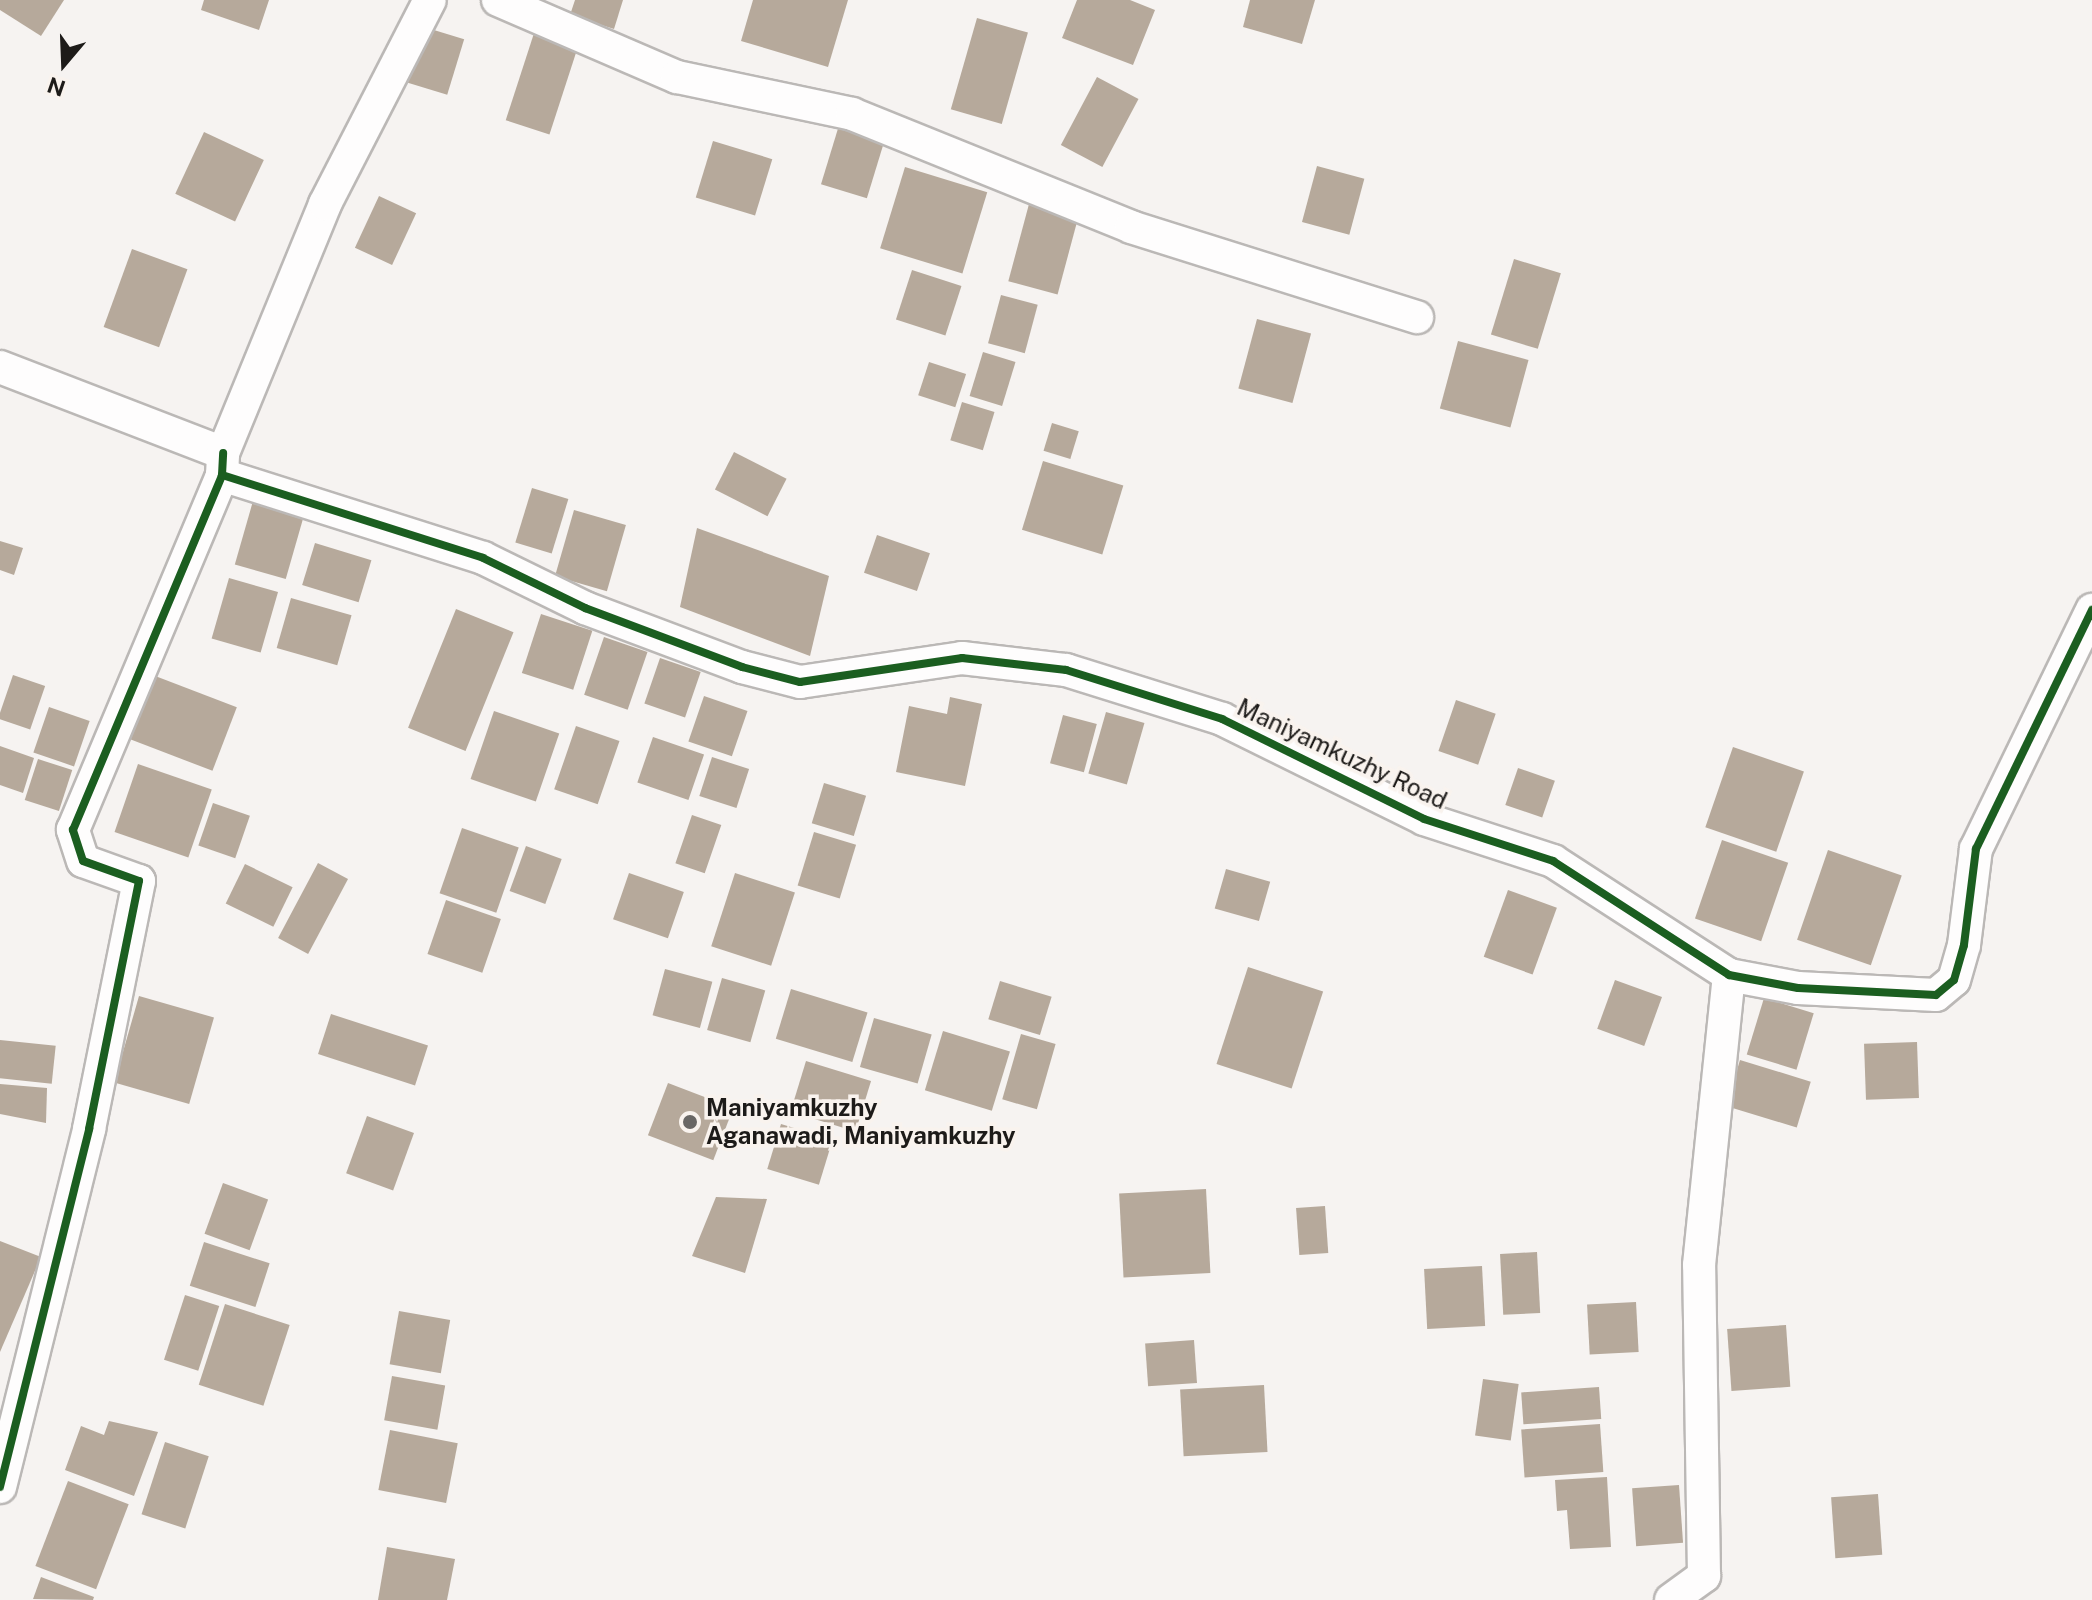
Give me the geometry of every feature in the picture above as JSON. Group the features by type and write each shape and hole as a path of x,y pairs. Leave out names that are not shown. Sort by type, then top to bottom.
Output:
{"street":[{"path":"0,1487 89,1129 139,881 83,861 73,830 223,464 325,204 430,0"},
{"path":"498,0 677,77 852,114 1131,227 1417,317"},
{"name":"Maniyamkuzhy Road","path":"0,367 223,464 483,558 585,608 742,667 800,682 962,658 1066,670 1222,719 1424,819 1553,861 1729,975 1798,988 1936,995 1954,980 1964,945 1976,849 2092,610"},
{"path":"1671,1600 1704,1576 1699,1265 1729,975"}],"building":[{"path":"0,0 64,0 41,36 0,10"},
{"path":"204,0 269,0 259,30 201,10"},
{"path":"575,0 623,0 614,29 570,15"},
{"path":"753,0 848,0 828,67 741,41"},
{"path":"1077,0 1130,0 1155,10 1133,65 1062,38"},
{"path":"1250,0 1315,0 1302,44 1243,27"},
{"path":"977,18 1028,33 1002,124 951,109"},
{"path":"424,27 464,39 447,95 407,82"},
{"path":"536,27 580,41 549,134 506,120"},
{"path":"1097,77 1138,99 1102,167 1061,145"},
{"path":"840,122 886,136 867,198 821,184"},
{"path":"204,132 264,160 235,222 175,194"},
{"path":"713,141 772,159 755,216 696,197"},
{"path":"1317,166 1364,179 1349,235 1302,222"},
{"path":"905,167 987,192 962,273 880,248"},
{"path":"379,196 416,213 392,265 355,248"},
{"path":"1029,204 1078,217 1058,294 1008,281"},
{"path":"132,249 187,269 159,347 104,327"},
{"path":"1514,259 1561,273 1538,349 1491,335"},
{"path":"912,270 961,286 945,336 896,319"},
{"path":"1001,295 1038,305 1025,353 988,343"},
{"path":"1257,319 1311,333 1292,403 1238,389"},
{"path":"1458,341 1529,360 1510,428 1440,409"},
{"path":"983,352 1016,362 1002,406 970,396"},
{"path":"929,362 966,374 955,407 918,395"},
{"path":"962,402 995,412 983,450 950,440"},
{"path":"1052,423 1079,431 1070,459 1044,451"},
{"path":"734,452 787,479 768,516 715,489"},
{"path":"1043,461 1123,486 1102,554 1022,530"},
{"path":"532,488 568,499 552,554 515,543"},
{"path":"253,501 304,516 286,579 235,564"},
{"path":"574,510 626,525 607,591 555,576"},
{"path":"697,528 829,576 810,656 680,607"},
{"path":"877,535 930,553 917,591 864,573"},
{"path":"0,541 23,548 14,575 0,570"},
{"path":"315,543 371,560 359,602 302,585"},
{"path":"229,578 278,592 261,653 212,639"},
{"path":"291,598 352,615 337,665 277,648"},
{"path":"456,609 513,632 466,751 408,728"},
{"path":"541,614 592,631 573,690 522,673"},
{"path":"604,637 647,652 628,710 584,695"},
{"path":"660,658 701,672 685,717 644,703"},
{"path":"150,674 237,707 212,771 126,737"},
{"path":"13,675 45,686 30,730 0,719"},
{"path":"704,696 747,711 732,756 688,741"},
{"path":"950,697 982,704 965,786 896,772 909,706 947,714"},
{"path":"1456,700 1496,714 1478,765 1438,751"},
{"path":"49,707 90,721 74,766 33,752"},
{"path":"494,711 559,733 536,802 471,779"},
{"path":"1106,712 1144,723 1127,785 1088,774"},
{"path":"1063,715 1097,724 1084,772 1050,763"},
{"path":"576,726 619,741 598,804 554,789"},
{"path":"653,737 704,755 688,800 637,782"},
{"path":"0,746 34,758 23,793 0,785"},
{"path":"1733,747 1804,771 1776,852 1705,827"},
{"path":"712,757 749,769 736,808 699,796"},
{"path":"38,759 72,770 59,811 25,800"},
{"path":"138,764 212,789 188,857 115,832"},
{"path":"1518,768 1555,781 1542,818 1505,805"},
{"path":"824,783 866,796 854,836 812,823"},
{"path":"213,803 250,816 235,858 198,846"},
{"path":"692,815 721,825 705,873 675,863"},
{"path":"462,828 519,848 496,913 440,893"},
{"path":"814,832 856,845 840,898 798,886"},
{"path":"1722,840 1788,863 1761,941 1695,918"},
{"path":"526,846 562,859 545,904 510,891"},
{"path":"1828,850 1902,875 1871,965 1797,940"},
{"path":"318,863 348,879 308,954 278,938"},
{"path":"245,864 293,887 273,927 226,904"},
{"path":"1226,869 1270,882 1259,921 1215,908"},
{"path":"629,873 684,892 668,938 613,919"},
{"path":"735,873 795,892 771,966 711,946"},
{"path":"1508,890 1557,908 1533,975 1484,957"},
{"path":"446,900 501,919 482,973 427,954"},
{"path":"1248,967 1323,991 1292,1088 1216,1064"},
{"path":"665,969 712,982 700,1028 653,1015"},
{"path":"722,978 765,990 750,1042 707,1030"},
{"path":"1615,980 1662,997 1644,1046 1597,1029"},
{"path":"1000,981 1052,997 1040,1035 988,1019"},
{"path":"791,989 868,1012 852,1062 776,1039"},
{"path":"139,996 214,1017 189,1104 114,1083"},
{"path":"1764,998 1814,1013 1796,1070 1747,1054"},
{"path":"331,1014 428,1046 415,1085 318,1054"},
{"path":"874,1018 932,1035 918,1084 860,1067"},
{"path":"943,1031 1010,1051 992,1111 925,1090"},
{"path":"1021,1034 1056,1044 1037,1109 1002,1099"},
{"path":"0,1040 56,1046 52,1084 0,1078"},
{"path":"1917,1042 1919,1098 1866,1100 1864,1044"},
{"path":"1740,1060 1811,1082 1797,1128 1726,1106"},
{"path":"806,1061 871,1081 856,1132 791,1112"},
{"name":"Maniyamkuzhy Aganawadi, Maniyamkuzhy","path":"668,1083 733,1108 713,1160 648,1135"},
{"path":"0,1084 47,1088 46,1123 0,1114"},
{"path":"367,1116 414,1133 393,1190 346,1173"},
{"path":"781,1124 833,1140 819,1185 767,1169"},
{"path":"223,1183 268,1199 250,1250 205,1234"},
{"path":"1206,1189 1210,1273 1124,1277 1119,1194"},
{"path":"716,1197 767,1199 745,1273 692,1256"},
{"path":"1325,1206 1328,1253 1299,1255 1296,1208"},
{"path":"0,1241 41,1257 0,1352"},
{"path":"204,1242 270,1263 255,1307 190,1286"},
{"path":"1537,1252 1540,1313 1503,1315 1500,1254"},
{"path":"1482,1266 1485,1326 1427,1329 1424,1269"},
{"path":"185,1295 219,1306 198,1371 164,1360"},
{"path":"1636,1302 1639,1352 1590,1354 1587,1305"},
{"path":"225,1304 290,1325 263,1406 199,1385"},
{"path":"399,1311 450,1320 441,1373 390,1364"},
{"path":"1786,1325 1790,1387 1731,1391 1727,1329"},
{"path":"1194,1340 1197,1383 1148,1386 1145,1343"},
{"path":"392,1376 445,1385 437,1430 384,1420"},
{"path":"1483,1379 1519,1384 1511,1440 1475,1435"},
{"path":"1264,1385 1268,1452 1184,1456 1180,1389"},
{"path":"1599,1387 1601,1419 1523,1424 1521,1392"},
{"path":"109,1421 158,1432 134,1496 65,1470 81,1426 104,1435"},
{"path":"1600,1424 1603,1472 1525,1477 1521,1430"},
{"path":"390,1430 458,1443 446,1503 378,1490"},
{"path":"165,1442 209,1456 185,1528 142,1514"},
{"path":"1607,1477 1611,1547 1570,1549 1567,1510 1557,1511 1555,1480"},
{"path":"68,1481 129,1504 96,1589 35,1566"},
{"path":"1679,1485 1683,1543 1636,1546 1632,1488"},
{"path":"1878,1494 1882,1555 1835,1558 1831,1497"},
{"path":"387,1547 455,1559 447,1600 378,1600"},
{"path":"41,1577 94,1597 93,1600 33,1599"}],"cycle path":[{"path":"0,1487 89,1129 139,881 83,861 73,830 222,475 223,453"},
{"path":"222,475 483,558 585,608 742,667 800,682 962,658 1066,670 1222,719 1424,819 1553,861 1729,975 1798,988 1936,995 1954,980 1964,945 1976,849 2092,610"}],"place":[{"name":"Maniyamkuzhy Aganawadi, Maniyamkuzhy","path":"690,1122"}]}
